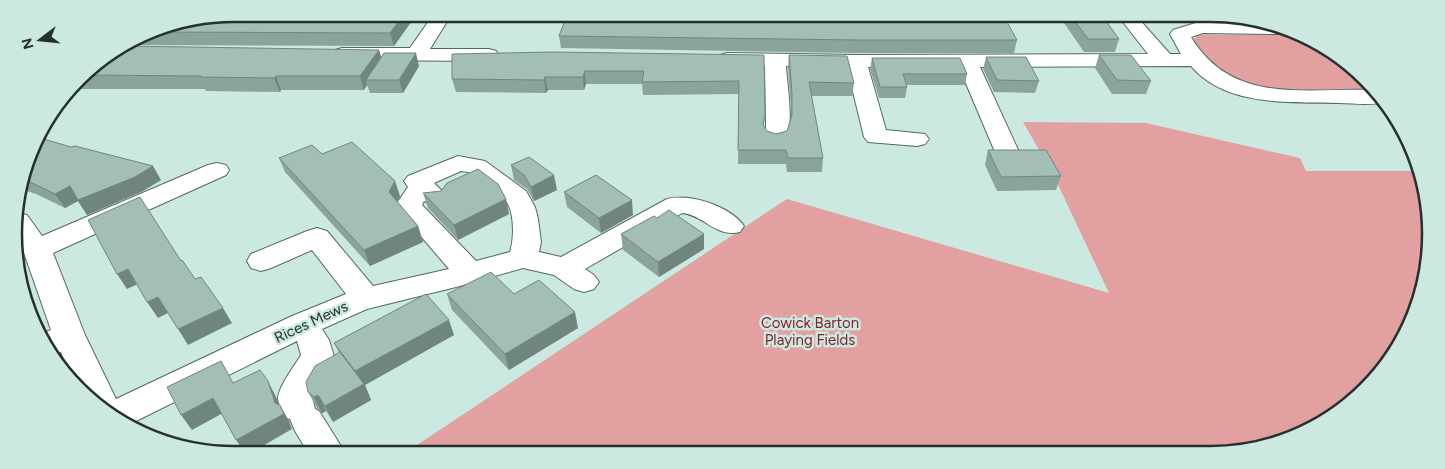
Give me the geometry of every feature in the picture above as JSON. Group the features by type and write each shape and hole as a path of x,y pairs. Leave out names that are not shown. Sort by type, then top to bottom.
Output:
{"street":[{"path":"416,54 437,22"},
{"path":"1131,22 1164,60"},
{"path":"1255,28 1202,27 1180,34 1196,60 1216,78 1232,87 1268,95 1372,97"},
{"path":"318,54 506,56"},
{"path":"706,59 856,61 1196,60"},
{"path":"775,60 778,127 776,139"},
{"path":"856,61 876,137 917,139"},
{"path":"967,61 1007,152"},
{"path":"470,273 408,206 429,192 417,181 458,163 476,166 517,197 525,219 527,242 523,258"},
{"path":"37,249 216,170"},
{"path":"170,190 203,197"},
{"name":"Rices Mews","path":"120,413 302,324 366,298 523,258 574,275 676,205 693,206 730,226"},
{"path":"22,229 37,249 58,340 90,389"},
{"path":"261,261 317,237 366,298"},
{"path":"302,324 313,340 318,356 294,397 323,446"}],"green space":[{"path":"1279,34 1304,44 1328,58 1340,66 1366,91 1280,90 1261,88 1228,79 1213,67 1196,44 1194,39 1198,35"},
{"name":"Cowick Barton Playing Fields","path":"1023,122 1146,123 1300,158 1306,171 1412,171 1421,207 1421,262 1411,303 1401,328 1379,364 1340,403 1304,425 1292,430 1238,445 416,446 787,199 1109,293 1053,174"}],"building":[{"path":"234,22 398,22 390,33 173,32 207,24"},
{"path":"564,22 1007,22 1017,40 858,40 559,36"},
{"path":"1076,22 1107,22 1119,39 1088,39"},
{"path":"137,46 379,50 360,76 199,77 201,76 95,75 105,66"},
{"path":"553,52 764,55 765,113 763,125 767,131 776,134 787,131 792,115 789,55 847,56 854,83 809,82 823,158 788,158 786,150 738,150 739,81 642,82 644,71 585,71 583,77 545,77 544,80 452,79 452,54"},
{"path":"384,53 416,53 399,80 366,80"},
{"path":"1099,55 1131,55 1151,81 1117,80"},
{"path":"986,57 1026,57 1039,81 997,80"},
{"path":"872,58 960,58 967,74 903,74 907,87 880,87"},
{"path":"45,139 153,166 135,177 78,200 70,186 55,194 30,182"},
{"path":"352,142 395,181 389,192 418,226 364,250 279,158 312,145 322,154"},
{"path":"988,150 1046,150 1061,176 1001,177"},
{"path":"529,157 554,175 531,187 524,175 511,165"},
{"path":"478,169 498,184 506,199 454,225 423,193 441,191 447,183"},
{"path":"596,175 632,200 599,218 564,192"},
{"path":"140,197 181,261 195,279 201,277 223,308 178,329 158,297 147,302 128,269 117,274 88,220"},
{"path":"669,210 704,234 658,262 621,234 654,216 657,218"},
{"path":"491,272 514,294 539,280 575,312 505,354 447,294"},
{"path":"426,294 449,320 355,371 334,343"},
{"path":"340,352 364,384 325,406 318,395 314,397 308,392 306,382 315,366"},
{"path":"221,361 233,383 260,370 268,381 275,403 280,405 284,414 236,440 213,398 181,415 167,387"}]}
